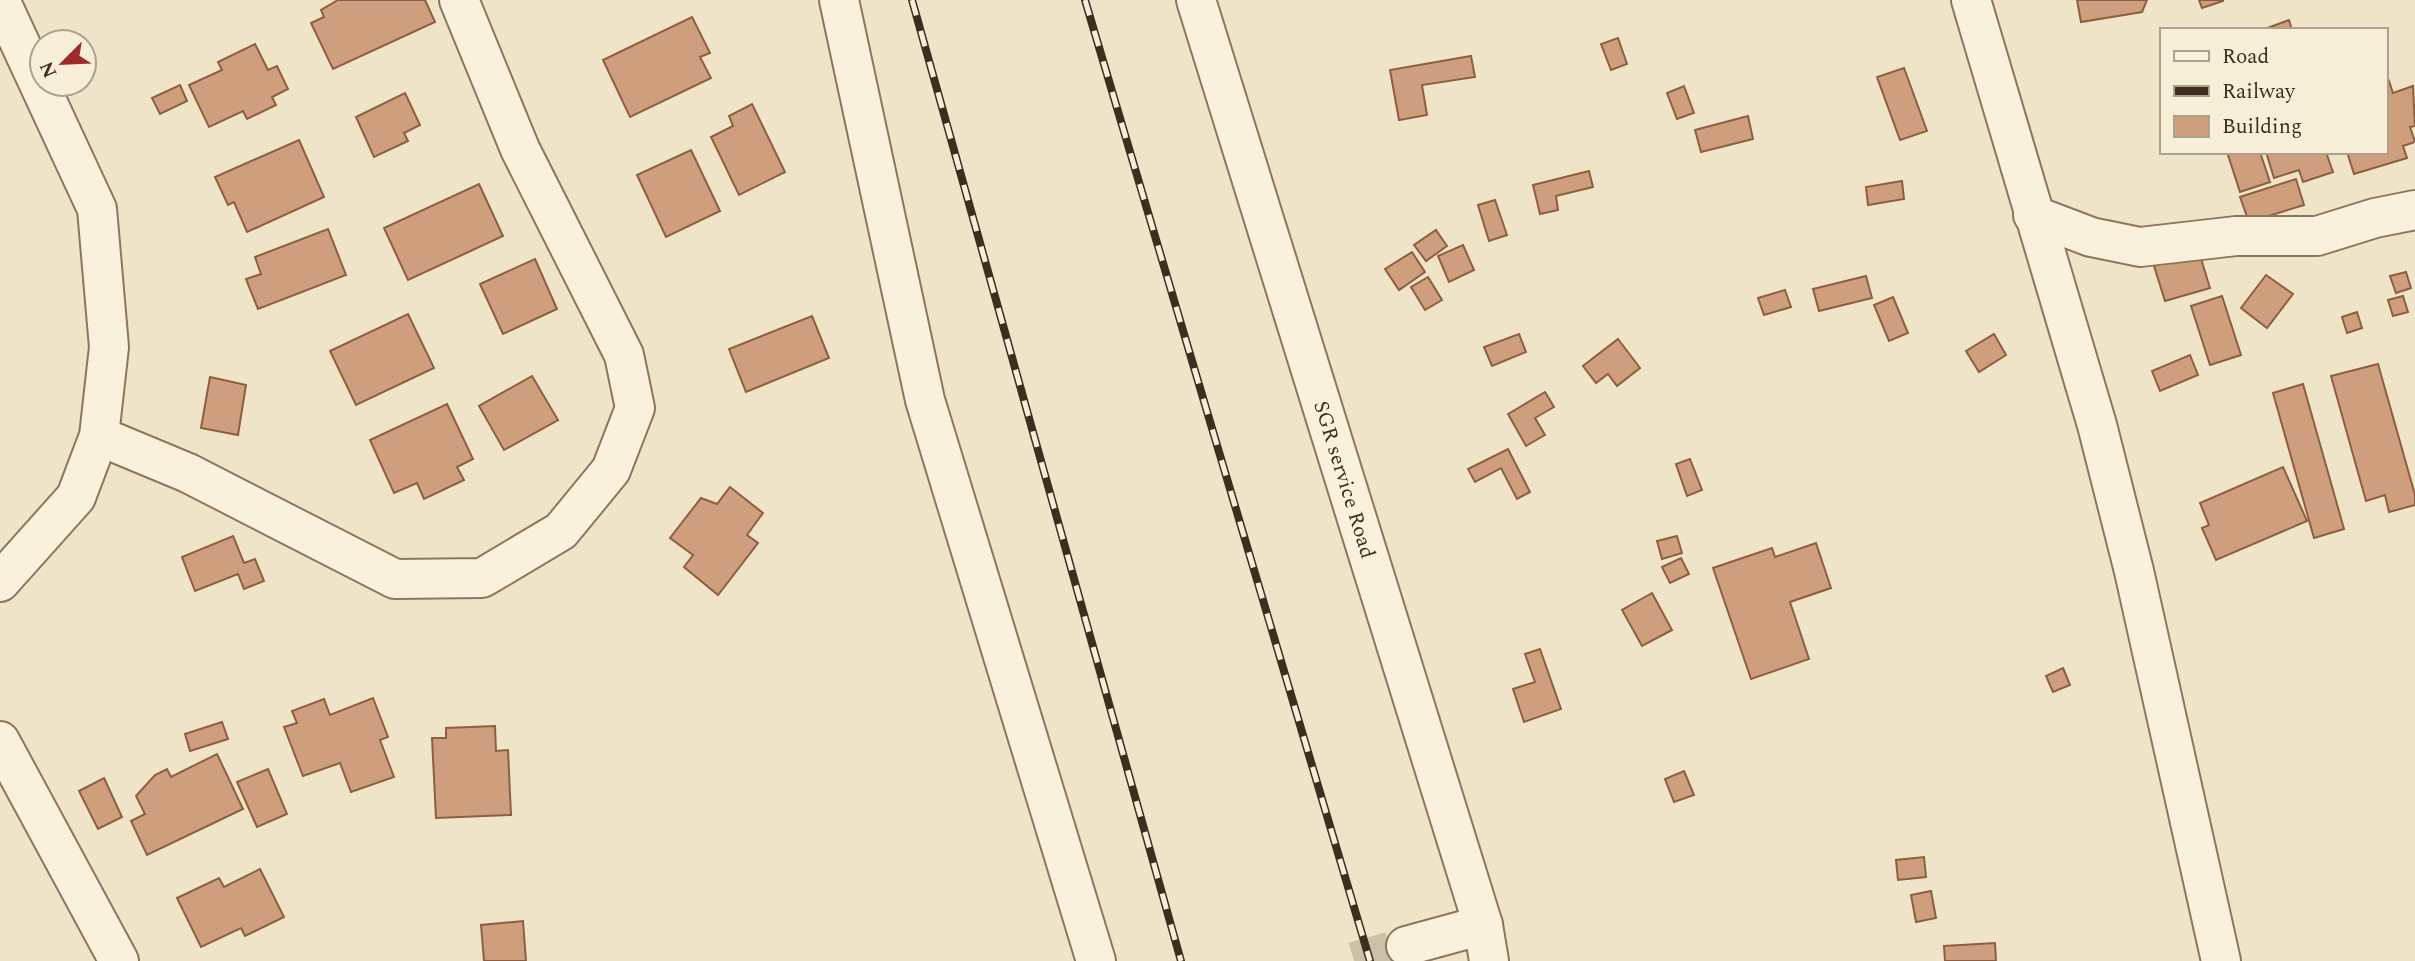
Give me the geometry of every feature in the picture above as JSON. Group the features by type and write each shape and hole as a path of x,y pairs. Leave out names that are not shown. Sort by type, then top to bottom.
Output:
{"street":[{"path":"0,0 97,209 109,347 99,436 76,497 0,582"},
{"path":"99,436 188,473 395,579 482,578 561,531 611,470 635,408 624,355 520,149 459,0"},
{"path":"839,0 925,400 1096,961"},
{"name":"SGR service Road","path":"1196,0 1486,943"},
{"path":"1971,0 2097,425 2131,558 2221,961"},
{"path":"2033,215 2091,237 2140,247 2236,236 2317,236 2375,218 2415,211"},
{"path":"0,741 119,961"},
{"path":"1406,946 1486,943"}],"building":[{"path":"338,0 425,0 435,22 333,69 311,23 324,17 321,10"},
{"path":"2077,0 2147,0 2142,12 2081,22"},
{"path":"2199,0 2223,0 2223,1 2202,8"},
{"path":"692,17 710,53 700,57 711,78 630,117 603,60"},
{"path":"2289,20 2291,28 2267,28"},
{"path":"1618,38 1627,64 1611,70 1601,44"},
{"path":"255,44 268,70 277,66 288,89 272,97 276,105 247,119 243,111 209,127 189,85 222,70 218,62"},
{"path":"1471,56 1475,77 1422,85 1427,115 1399,120 1390,70"},
{"path":"1904,68 1927,131 1900,140 1877,77"},
{"path":"2387,78 2393,93 2413,86 2415,126 2410,127 2415,142 2403,146 2407,158 2354,174 2348,154 2387,154"},
{"path":"180,85 187,101 160,114 152,98"},
{"path":"1684,86 1694,113 1677,119 1667,93"},
{"path":"405,93 420,125 404,133 408,141 374,157 356,117"},
{"path":"752,104 785,172 739,195 711,137 733,126 729,116"},
{"path":"1748,116 1753,139 1701,152 1695,130"},
{"path":"299,140 324,197 247,232 234,202 228,205 215,177"},
{"path":"691,150 720,211 666,237 637,175"},
{"path":"2228,154 2261,154 2270,182 2240,192"},
{"path":"2267,154 2327,154 2333,172 2303,182 2299,170 2274,178"},
{"path":"1589,171 1593,187 1556,196 1558,210 1540,214 1533,185"},
{"path":"2296,179 2304,205 2249,222 2240,197"},
{"path":"1902,181 1904,199 1868,205 1866,187"},
{"path":"479,184 503,236 408,280 384,228"},
{"path":"1495,200 1507,235 1489,241 1478,205"},
{"path":"328,229 346,275 258,309 246,279 261,274 255,257"},
{"path":"1436,230 1447,246 1426,261 1414,245"},
{"path":"1463,245 1474,270 1449,282 1438,256"},
{"path":"1412,252 1425,272 1399,290 1385,269"},
{"path":"2199,252 2210,288 2165,301 2154,266"},
{"path":"535,259 557,309 503,334 480,284"},
{"path":"2406,272 2411,288 2396,293 2390,276"},
{"path":"2266,275 2293,294 2267,328 2241,308"},
{"path":"1866,276 1872,298 1819,311 1813,289"},
{"path":"1428,277 1442,300 1425,310 1411,287"},
{"path":"1785,290 1791,307 1764,315 1758,298"},
{"path":"2222,296 2241,355 2210,365 2191,306"},
{"path":"2403,296 2408,312 2393,316 2388,300"},
{"path":"1893,297 1908,333 1889,341 1874,305"},
{"path":"2357,312 2362,328 2347,333 2342,317"},
{"path":"408,314 434,368 356,405 330,351"},
{"path":"812,316 829,358 746,392 729,349"},
{"path":"1519,334 1526,352 1492,366 1484,347"},
{"path":"1994,334 2006,355 1979,372 1966,351"},
{"path":"1618,339 1640,368 1617,386 1608,374 1596,383 1583,366"},
{"path":"2190,355 2198,375 2160,391 2152,371"},
{"path":"2378,364 2415,495 2415,505 2389,512 2385,495 2366,501 2331,376"},
{"path":"532,376 558,420 504,450 479,406"},
{"path":"210,377 246,385 238,435 201,428"},
{"path":"2303,384 2344,529 2314,538 2273,393"},
{"path":"1545,392 1554,407 1535,418 1545,435 1526,446 1508,414"},
{"path":"447,404 473,459 457,467 464,480 424,499 417,483 394,493 370,440"},
{"path":"1508,449 1530,492 1517,499 1501,468 1475,482 1468,469"},
{"path":"1690,459 1702,490 1687,496 1676,464"},
{"path":"2283,467 2307,521 2216,560 2202,528 2209,525 2200,503"},
{"path":"730,487 763,513 747,535 758,543 718,595 684,567 693,555 670,538 701,498 717,504"},
{"path":"233,536 244,563 255,559 264,581 244,589 238,574 195,591 182,557"},
{"path":"1677,536 1682,553 1662,559 1657,541"},
{"path":"1816,543 1831,588 1790,602 1809,659 1751,679 1713,568 1772,548 1775,557"},
{"path":"1681,558 1689,574 1670,583 1662,567"},
{"path":"1652,593 1672,630 1642,646 1622,610"},
{"path":"1540,649 1561,709 1524,722 1513,689 1535,682 1525,654"},
{"path":"2063,668 2070,685 2053,692 2046,676"},
{"path":"373,698 388,737 380,740 394,777 351,792 340,763 303,776 284,727 297,723 292,711 324,699 330,715"},
{"path":"222,722 228,739 190,751 185,734"},
{"path":"495,726 496,751 508,750 511,815 436,818 432,738 446,738 446,728"},
{"path":"217,754 243,809 147,855 131,821 145,814 136,796 155,775 167,769 171,777"},
{"path":"268,769 287,814 257,827 237,782"},
{"path":"1684,771 1694,795 1674,802 1665,779"},
{"path":"104,778 122,817 98,829 79,791"},
{"path":"1924,857 1926,877 1898,880 1896,860"},
{"path":"260,869 284,917 245,936 241,928 201,947 177,898 219,878 224,887"},
{"path":"1931,891 1936,918 1916,922 1911,895"},
{"path":"523,921 526,961 484,961 481,925"},
{"path":"1995,943 1996,961 1945,961 1944,946"}],"tunnel":[{"path":"1354,961 1406,946"}],"railway":[{"path":"912,0 1181,961"},
{"path":"1085,0 1370,961"}]}
